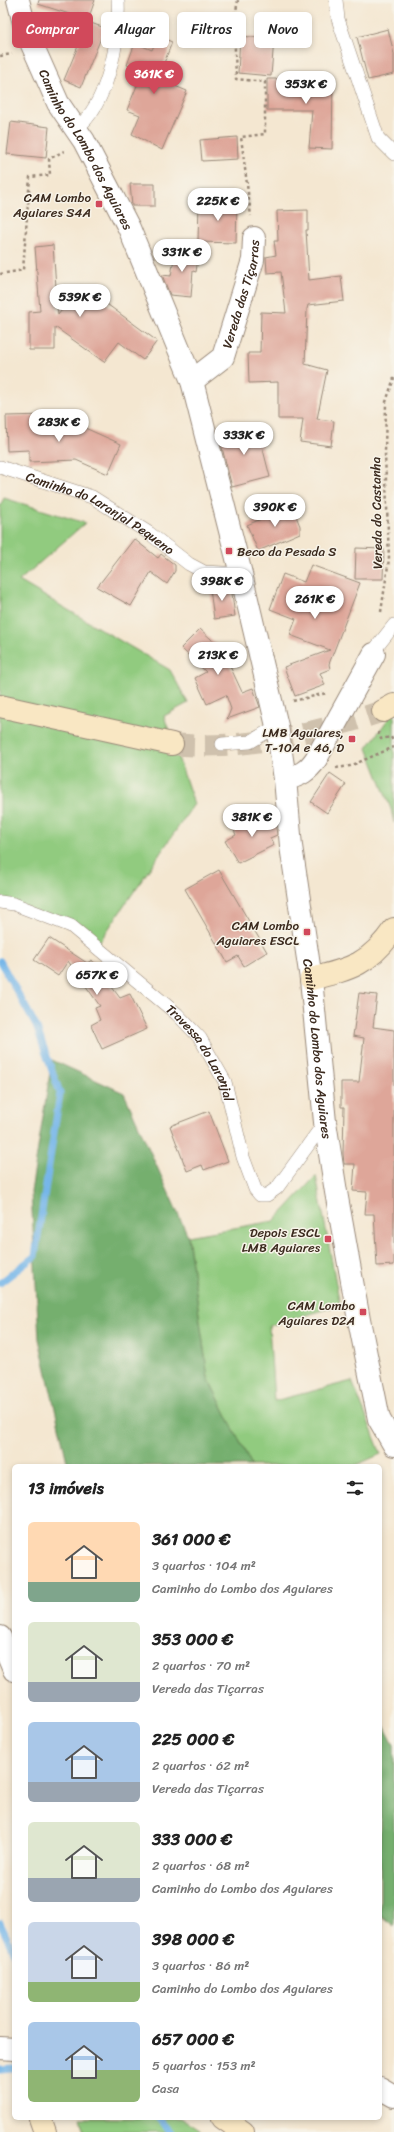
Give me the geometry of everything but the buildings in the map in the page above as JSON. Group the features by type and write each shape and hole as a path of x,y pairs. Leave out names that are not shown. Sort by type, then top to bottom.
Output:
{"main road":[{"path":"0,706 172,744"},
{"path":"311,979 350,969 363,962 386,941 394,928"},
{"path":"41,2120 45,2132"},
{"path":"226,2120 243,2132"}],"street":[{"name":"Caminho do Lombo dos Aguiares","path":"18,0 26,31 58,103 80,135 129,228 192,381 241,574 277,726 285,779 291,846 311,979 325,1122 358,1313 379,1419 394,1445"},
{"name":"Vereda das Tiçarras","path":"192,381 223,357 253,260 254,238"},
{"path":"285,779 297,777 304,773 316,759 375,651"},
{"path":"0,1637 12,1665"},
{"path":"0,2048 12,2049"},
{"path":"382,2089 394,2096"}],"lane":[{"path":"80,135 98,102 111,66 116,36 118,0"},
{"path":"336,0 338,19 378,138 394,154"},
{"name":"Caminho do Laranjal Pequeno","path":"0,467 92,498 149,533 189,564 204,572 241,574"},
{"path":"375,651 394,625"},
{"path":"222,744 250,742 277,726"},
{"name":"Travessa do Laranjal","path":"0,902 14,904 71,926 177,1014 200,1038 225,1082 243,1157 255,1189 260,1195 267,1195 277,1188 325,1122"}],"path":[{"name":"Vereda das Tiçarras","path":"238,0 234,22 236,79 264,82 265,134 241,137 254,238"},
{"path":"0,274 23,270 30,177 50,175 50,159 80,135"},
{"name":"Vereda do Castanha","path":"375,651 389,559 385,454 386,402 394,378"},
{"path":"287,702 322,694"},
{"path":"385,716 381,739 391,737 394,743"},
{"path":"333,769 350,766 394,747"}],"green space":[{"path":"4,498 85,523 19,581 170,670 188,703 164,716 194,804 96,947 71,926 0,902 0,506"},
{"path":"394,711 394,823 391,809 367,748"},
{"path":"52,1060 124,1093 188,1236 208,1378 251,1464 68,1464 39,1339 31,1192"},
{"path":"316,1176 340,1305 269,1326 274,1401 352,1381 381,1454 358,1464 251,1464 208,1378 188,1236 274,1221"},
{"path":"382,1722 394,1745 394,1926 382,1917"},
{"path":"81,2120 184,2120 203,2132 84,2132"}],"waterway":[{"path":"0,961 36,1026 60,1093 35,1256 0,1283"},
{"path":"0,1923 12,1949"},
{"path":"0,2069 12,2068"},
{"path":"161,2120 171,2132"}],"tunnel":[{"path":"172,744 225,745 279,738 332,726 383,711"}],"place":[{"name":"CAM Lombo Aguiares S4A","path":"99,204"},
{"name":"Beco da Pesada S","path":"229,551"},
{"name":"LMB Aguiares, T-10A e 46, D","path":"352,739"},
{"name":"CAM Lombo Aguiares ESCL","path":"307,932"},
{"name":"Depois ESCL LMB Aguiares","path":"328,1239"},
{"name":"CAM Lombo Aguiares D2A","path":"363,1312"}]}
